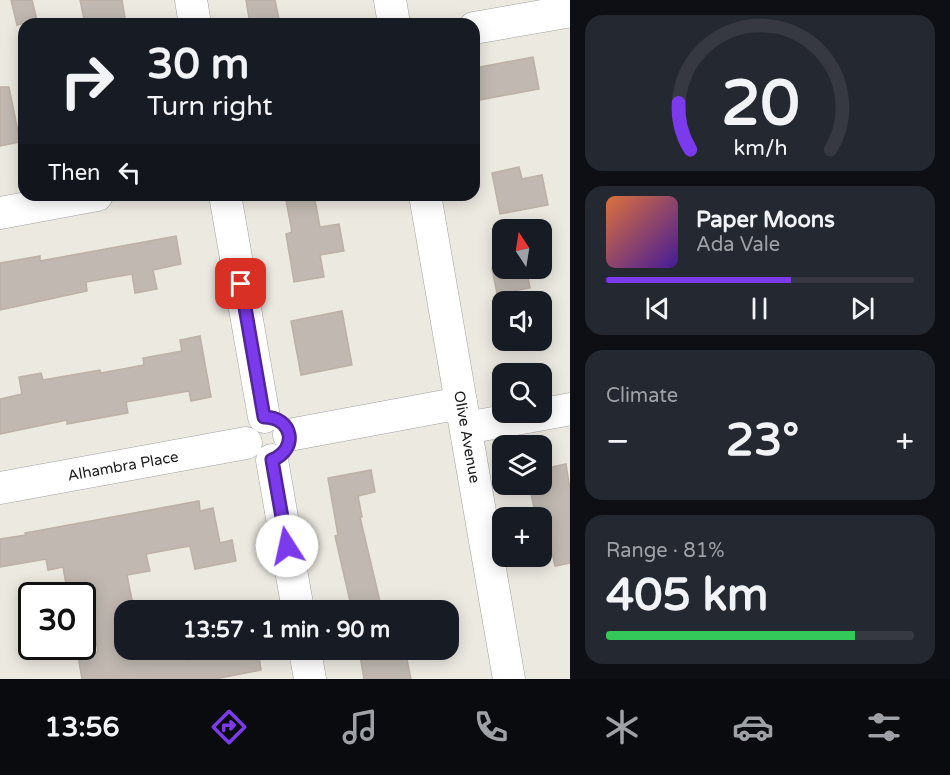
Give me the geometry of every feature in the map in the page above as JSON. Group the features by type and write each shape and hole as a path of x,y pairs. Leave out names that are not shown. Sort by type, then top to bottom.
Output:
{"street":[{"path":"191,0 194,18"},
{"path":"390,0 393,18"},
{"path":"480,27 570,11"},
{"path":"0,213 65,201"},
{"path":"226,201 264,417"},
{"name":"Olive Avenue","path":"425,201 509,679"},
{"path":"289,435 464,416 570,409"},
{"path":"264,417 278,419 283,423 289,435 290,442 283,454 272,460 258,459 246,443 246,431 249,426 264,417"},
{"name":"Alhambra Place","path":"0,488 246,443"},
{"path":"272,460 296,600"},
{"path":"307,660 310,679"}],"building":[{"path":"11,0 32,0 36,18 18,18 17,25"},
{"path":"80,0 122,0 125,18 84,18"},
{"path":"246,0 275,0 279,18 249,18"},
{"path":"533,57 539,89 480,100 480,67"},
{"path":"0,87 9,87 18,142 0,146"},
{"path":"519,167 522,179 542,175 548,205 500,214 492,173"},
{"path":"286,201 315,201 320,227 339,224 344,251 320,255 324,277 294,282 286,234 292,232"},
{"path":"176,236 181,264 153,270 157,289 135,293 132,274 86,282 87,291 0,310 0,263 40,256 40,261"},
{"path":"494,279 528,279 530,288 496,291"},
{"path":"342,311 352,365 301,375 291,321"},
{"path":"200,336 211,397 191,401 189,391 126,402 128,413 67,424 67,420 0,434 0,399 22,394 19,377 41,373 43,380 144,365 143,358 182,351 180,340"},
{"path":"566,464 570,489 570,563 555,566 552,552 552,507 534,507 531,495 552,495 552,467"},
{"path":"371,470 375,492 358,496 362,517 360,517 380,600 350,600 335,536 338,535 328,478"},
{"path":"199,501 200,511 213,508 220,543 232,540 236,561 195,569 190,546 146,554 150,571 127,575 132,600 114,600 114,660 260,660 261,670 215,679 82,679 79,660 96,660 96,652 98,652 96,582 66,582 63,567 48,570 46,559 0,567 0,539 26,535 25,533"},
{"path":"361,660 407,660 411,679 364,679"}],"route":[{"path":"241,284 264,417 278,419 283,423 289,435 290,442 283,454 272,460 287,546"}]}
